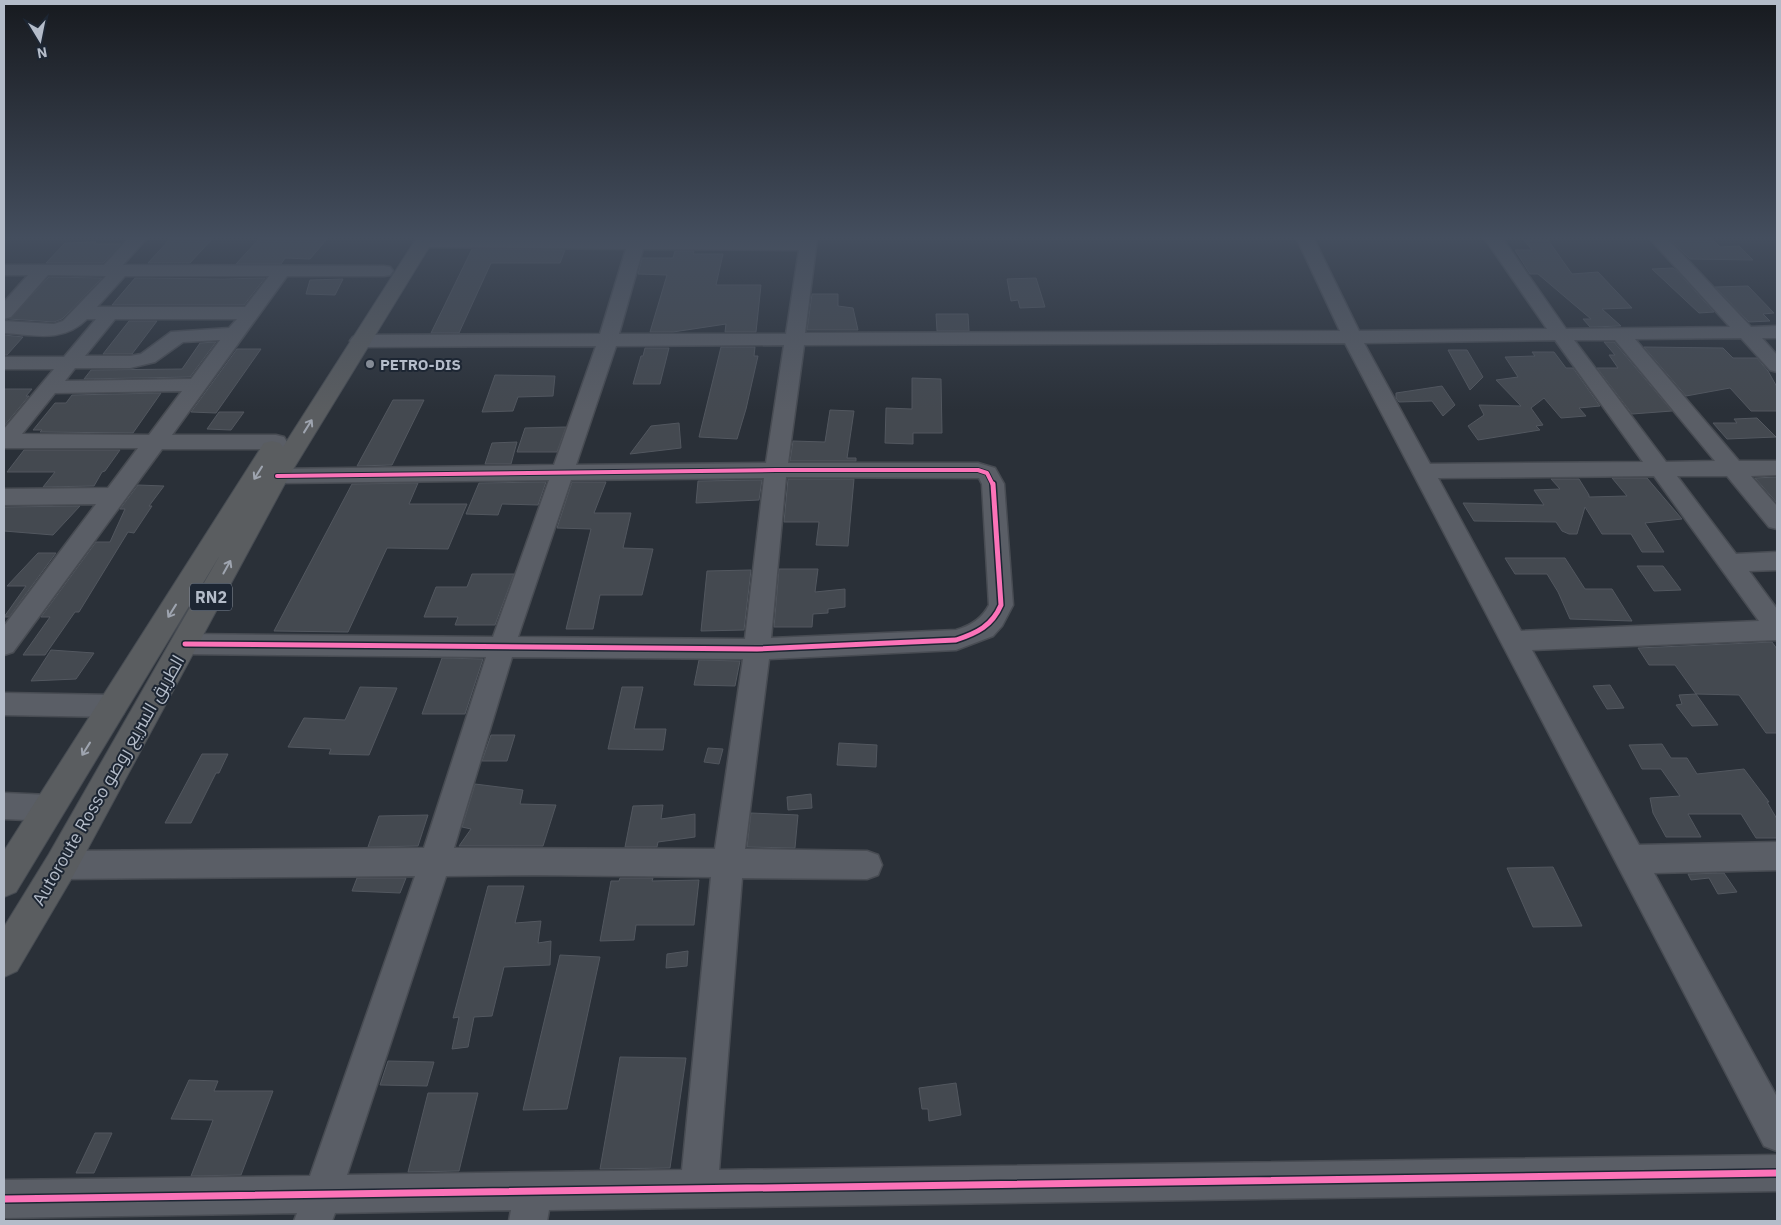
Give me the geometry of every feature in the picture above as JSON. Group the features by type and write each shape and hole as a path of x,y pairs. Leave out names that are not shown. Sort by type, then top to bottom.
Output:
{"highway":[{"name":"Autoroute Rosso الطريق السريع روصو","path":"4,881 368,296"},
{"name":"Autoroute Rosso الطريق السريع روصو","path":"4,959 60,865 185,644 277,476 386,296"}],"street":[{"path":"6,309 18,296"},
{"path":"4,328 56,330 70,325 94,296"},
{"path":"4,644 14,618 114,496 263,296"},
{"path":"318,1208 435,862 502,647 564,473 608,340 620,296"},
{"path":"699,1189 728,863 757,649 776,470 802,296"},
{"path":"1333,296 1422,471 1777,1133"},
{"path":"1534,296 1777,629"},
{"path":"1711,296 1777,366"},
{"path":"82,312 251,313"},
{"path":"5,441 111,312"},
{"path":"360,341 1352,337 1777,332"},
{"path":"4,363 141,360 148,358 178,336 190,334 235,334"},
{"path":"1620,334 1777,521"},
{"path":"49,387 197,385"},
{"path":"5,441 276,442"},
{"path":"1422,471 1777,468"},
{"path":"185,644 757,649 956,640 979,633 996,619 1001,605 994,484 987,473 978,470 776,470 277,476"},
{"path":"4,497 114,496"},
{"path":"1730,563 1777,561"},
{"path":"1513,641 1777,629"},
{"path":"4,704 113,706"},
{"path":"4,806 50,808"},
{"path":"1630,858 1777,856"},
{"path":"60,865 435,862 867,865"},
{"path":"4,1199 318,1208 531,1206 699,1189 1777,1173"}],"building":[{"path":"31,296 84,296 62,319 54,322 9,319"},
{"path":"120,296 251,296 244,305 112,305"},
{"path":"449,296 476,296 459,333 431,333"},
{"path":"661,296 760,296 756,332 725,332 726,324 673,332 650,332"},
{"path":"812,296 838,296 838,306 853,308 858,330 807,330"},
{"path":"1010,296 1042,296 1045,307 1020,308 1018,300 1011,301"},
{"path":"1564,296 1621,296 1632,308 1602,309 1621,326 1590,327 1583,319 1591,319"},
{"path":"1681,296 1700,296 1714,312 1699,313"},
{"path":"1724,296 1758,296 1774,313 1763,314 1770,321 1749,322"},
{"path":"936,314 968,314 969,331 937,331"},
{"path":"129,321 157,321 132,354 103,354"},
{"path":"4,335 23,337 7,355 4,355"},
{"path":"216,342 190,377 84,379 91,370 182,369 200,343"},
{"path":"1604,342 1614,342 1672,411 1632,414 1597,368 1618,368 1609,355 1615,355"},
{"path":"721,347 755,347 754,356 758,356 737,439 699,437"},
{"path":"1644,347 1723,348 1733,358 1757,358 1768,371 1777,387 1777,411 1751,411 1730,388 1686,396"},
{"path":"645,348 669,348 660,384 633,384"},
{"path":"237,349 261,349 216,413 191,412"},
{"path":"1448,350 1467,350 1483,377 1470,390"},
{"path":"1532,352 1554,352 1566,368 1573,368 1600,406 1579,408 1586,416 1561,418 1544,398 1531,408 1543,425 1536,426 1540,430 1478,440 1468,426 1484,415 1479,405 1521,406 1496,380 1518,377 1505,357 1535,356"},
{"path":"495,375 555,376 553,396 518,397 513,411 482,412"},
{"path":"912,378 941,379 942,433 913,433 913,444 885,443 886,408 912,409"},
{"path":"1442,386 1455,405 1443,416 1432,401 1399,402 1396,398 1396,393"},
{"path":"4,389 32,389 26,396 29,396 4,426"},
{"path":"161,393 133,433 40,432 42,430 33,430 55,403 66,403 72,395"},
{"path":"393,400 424,400 392,465 357,466"},
{"path":"830,410 854,411 847,458 856,458 856,461 790,461 793,441 825,442"},
{"path":"219,412 244,412 231,430 207,429"},
{"path":"1757,418 1776,437 1727,439 1713,423 1737,423 1734,419"},
{"path":"679,423 681,448 630,454 651,426"},
{"path":"566,427 557,452 517,452 525,428"},
{"path":"517,442 511,464 485,464 492,443"},
{"path":"24,450 120,450 105,471 102,472 94,486 43,487 55,472 7,472"},
{"path":"1777,477 1777,503 1755,478"},
{"path":"1612,478 1647,478 1682,519 1645,523 1664,552 1642,552 1631,534 1602,534 1585,507 1577,534 1569,534 1562,531 1556,522 1474,521 1463,503 1544,505 1534,490 1560,489 1551,479 1579,479 1589,497 1627,496"},
{"path":"788,479 854,479 848,546 816,545 819,522 784,522"},
{"path":"762,480 759,500 696,503 698,481"},
{"path":"546,482 538,505 502,504 498,515 466,514 479,483"},
{"path":"572,482 606,482 594,513 631,513 623,548 653,549 642,595 600,595 593,629 566,629 591,529 557,528"},
{"path":"418,483 409,504 467,504 448,549 387,548 348,632 274,631 352,484"},
{"path":"138,485 164,486 149,506 152,506 134,533 128,532 79,612 75,612 45,655 23,655 50,617 41,617 96,542 110,542 125,509 120,509"},
{"path":"80,506 53,535 4,531 4,507"},
{"path":"38,553 56,553 9,617 4,617 26,586 7,586"},
{"path":"1505,558 1565,558 1585,589 1612,589 1632,621 1570,619 1558,592 1547,574 1515,574"},
{"path":"1637,566 1663,566 1681,590 1654,591"},
{"path":"779,569 818,569 815,592 845,589 845,607 828,609 828,613 813,614 812,627 774,627"},
{"path":"751,570 744,630 701,631 707,571"},
{"path":"472,574 514,574 495,625 455,625 458,617 424,617 436,587 467,587"},
{"path":"1772,642 1777,649 1777,733 1766,733 1739,695 1696,694 1675,665 1649,665 1638,648"},
{"path":"51,650 94,653 76,679 31,681"},
{"path":"442,658 483,659 465,714 422,714"},
{"path":"699,660 740,661 735,686 694,685"},
{"path":"1610,685 1624,708 1607,709 1593,686"},
{"path":"360,687 397,688 369,755 329,754 331,749 288,747 304,718 345,720"},
{"path":"622,687 643,687 634,729 666,729 663,750 608,749"},
{"path":"1696,694 1718,725 1692,726 1676,705 1682,704 1679,695"},
{"path":"491,735 515,735 507,761 482,761"},
{"path":"839,743 877,745 876,767 837,765"},
{"path":"1662,744 1671,758 1687,758 1697,774 1744,769 1769,802 1767,802 1777,819 1777,838 1756,838 1741,814 1688,814 1701,837 1666,837 1653,813 1650,798 1680,796 1661,769 1642,769 1629,745"},
{"path":"708,748 723,749 719,764 704,762"},
{"path":"202,754 228,754 219,773 216,773 191,823 165,823"},
{"path":"475,784 523,790 520,804 556,805 543,846 459,846 471,829 462,827"},
{"path":"811,794 812,808 788,810 787,797"},
{"path":"663,805 661,819 695,814 695,837 658,842 657,847 625,847 633,806"},
{"path":"751,813 798,815 795,848 747,847"},
{"path":"428,815 418,846 368,847 379,816"},
{"path":"1553,867 1582,926 1533,927 1507,868"},
{"path":"1724,873 1737,892 1718,894 1709,878 1691,880 1688,874"},
{"path":"357,878 406,878 400,893 352,891"},
{"path":"620,878 653,878 652,881 699,880 694,925 636,925 634,940 600,941 611,881 619,881"},
{"path":"488,886 524,886 515,923 541,921 538,943 551,941 550,965 504,967 492,1016 474,1017 468,1047 452,1049 459,1017 453,1018"},
{"path":"688,951 687,966 666,968 667,954"},
{"path":"560,955 600,957 567,1109 523,1110"},
{"path":"620,1057 686,1058 670,1168 600,1169"},
{"path":"388,1061 434,1062 427,1086 380,1085"},
{"path":"189,1080 218,1081 214,1091 273,1091 241,1175 191,1176 213,1120 171,1119"},
{"path":"956,1083 961,1115 929,1121 928,1109 922,1109 919,1088"},
{"path":"428,1093 478,1093 459,1171 408,1172"},
{"path":"95,1133 112,1133 94,1173 76,1173"}],"cycle path":[{"path":"185,644 757,649 956,640 984,629 993,620 1001,605 993,484 987,473 978,470 776,470 277,476"},
{"path":"4,1199 1777,1173"}],"place":[{"name":"PETRO-DIS","path":"370,364"}]}
